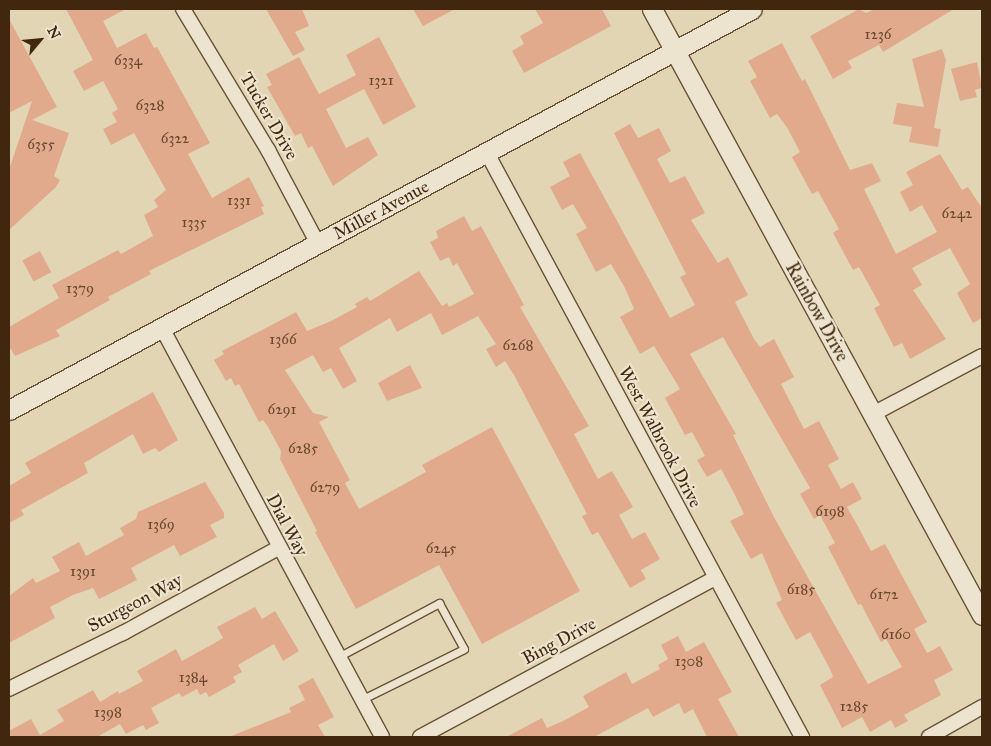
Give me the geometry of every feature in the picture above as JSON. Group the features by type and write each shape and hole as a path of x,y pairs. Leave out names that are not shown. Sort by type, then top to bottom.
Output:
{"main road":[{"name":"Rainbow Drive","path":"652,9 982,615"},
{"name":"Miller Avenue","path":"9,410 752,9"}],"street":[{"name":"Tucker Drive","path":"183,9 268,150 318,244"},
{"name":"West Walbrook Drive","path":"486,153 802,737"},
{"name":"Dial Way","path":"162,328 278,548 382,737"},
{"path":"873,414 982,356"},
{"name":"Sturgeon Way","path":"9,689 122,633 278,548"},
{"name":"Bing Drive","path":"420,737 715,578"},
{"path":"929,737 982,707"}],"lane":[{"path":"338,657 439,604 464,649 361,700"}],"building":[{"path":"66,9 126,9 103,21 117,48 146,33 154,48 157,47 210,143 188,154 212,198 249,177 264,206 261,207 264,214 149,271 151,274 108,297 110,300 56,330 60,336 15,356 9,346 9,327 59,298 52,285 118,250 121,254 153,236 144,215 158,207 154,200 166,190 134,133 111,145 103,129 117,122 112,113 118,109 103,81 84,91 73,71 93,60"},
{"path":"266,9 302,9 309,26 295,32 305,50 293,56"},
{"path":"413,9 455,9 423,26"},
{"path":"535,9 602,9 611,26 524,73 512,51 524,44 520,36 543,23"},
{"path":"859,9 866,13 875,9 954,9 883,52 879,45 848,61 852,68 833,79 810,36"},
{"path":"9,19 57,107 32,120 69,133 54,176 60,180 56,187 9,230 9,170 32,101 9,113"},
{"path":"379,37 416,107 383,125 364,89 326,109 346,148 368,137 378,155 333,186 312,146 308,148 301,133 295,136 267,87 272,85 266,74 299,57 319,94 356,75 346,55"},
{"path":"782,43 802,81 805,79 850,170 872,163 881,181 864,189 896,254 937,232 922,205 910,212 900,192 913,185 906,172 940,154 962,190 968,187 982,208 982,318 973,323 957,293 970,284 950,248 912,268 922,285 913,290 946,339 910,359 902,343 894,347 874,308 880,305 859,267 853,270 833,233 839,229 818,191 812,194 792,157 800,152 788,129 777,114 770,118 750,81 757,77 748,61"},
{"path":"942,49 946,60 934,128 941,129 938,147 909,142 912,127 893,124 897,103 924,107 912,59"},
{"path":"977,62 982,88 975,90 977,97 960,101 951,69"},
{"path":"630,124 638,138 659,128 671,151 657,159 670,183 685,176 705,213 691,220 718,263 728,257 748,295 735,302 754,339 760,347 774,339 794,377 781,384 804,429 819,421 839,459 828,465 841,489 853,482 862,499 847,507 871,551 885,544 927,622 914,629 927,653 940,646 953,670 934,680 941,695 904,715 908,721 895,728 891,720 870,732 862,717 842,728 820,685 833,677 830,669 810,632 796,640 776,603 782,600 762,553 751,559 730,521 744,514 734,493 721,469 707,477 697,460 705,456 692,432 685,435 665,398 680,389 654,346 640,354 620,317 634,309 625,288 611,264 596,272 576,234 587,228 573,204 562,210 550,187 570,176 563,162 580,153 670,318 695,305 680,277 686,274 614,133","holes":["723,337 810,488 800,494 814,519 820,515 835,543 828,547 858,605 861,604 881,642 886,639 902,667 868,684 775,519 733,435 736,434 690,354"]},
{"path":"464,216 472,231 481,226 524,305 520,307 589,426 574,434 598,479 612,471 633,507 619,515 632,539 645,532 660,559 641,570 646,579 630,588 598,532 592,535 582,516 587,514 514,375 505,361 496,367 486,349 496,344 478,316 442,335 431,313 397,332 390,318 339,348 357,381 343,389 331,368 323,372 313,355 285,370 313,413 329,417 319,422 350,480 345,483 359,509 426,472 422,465 492,427 580,591 482,644 439,565 356,609 315,532 317,531 280,459 281,451 268,427 263,420 259,422 239,384 235,386 231,378 226,381 214,360 224,354 222,351 296,312 307,331 357,307 355,304 367,297 370,301 419,271 442,306 447,303 449,307 474,294 457,263 453,266 449,257 440,261 430,242 438,238 436,231"},
{"path":"40,251 51,272 34,282 22,260"},
{"path":"410,365 422,388 387,401 378,383"},
{"path":"153,392 178,440 159,452 155,448 143,454 133,434 84,463 88,473 21,510 24,515 9,523 9,486 31,473 25,463"},
{"path":"205,482 224,513 224,518 210,525 217,537 180,556 174,545 131,568 137,580 99,599 93,588 73,595 50,607 55,618 9,643 9,596 33,578 36,583 60,571 52,557 79,542 86,556 124,535 120,528 136,519 138,512"},
{"path":"255,607 262,619 275,611 299,651 283,661 274,644 238,665 242,672 233,677 236,682 209,697 206,692 200,695 197,689 182,697 179,693 151,708 159,723 146,730 143,725 126,734 120,724 97,737 9,737 9,731 31,719 40,735 64,721 57,710 93,690 100,702 118,691 119,694 143,681 137,671 176,649 182,661 223,638 217,627"},
{"path":"678,636 686,652 704,642 732,692 718,699 739,737 707,737 693,709 684,714 679,703 653,717 648,708 594,737 506,737 542,718 547,728 589,707 583,696 626,672 632,684 660,669 658,665 668,659 661,645"},
{"path":"313,678 334,717 318,725 325,737 229,737 291,712 289,708 305,700 298,686"}]}
